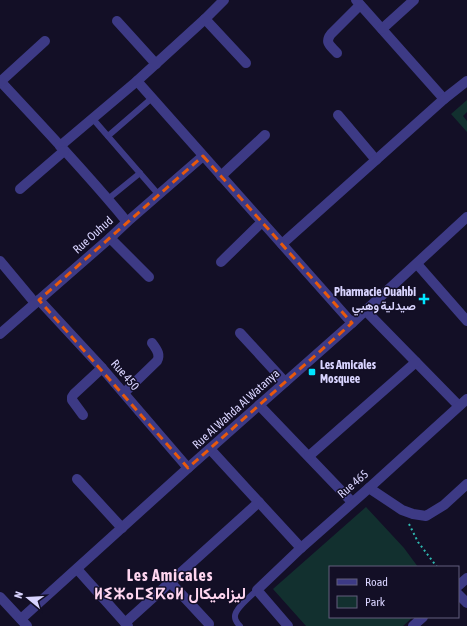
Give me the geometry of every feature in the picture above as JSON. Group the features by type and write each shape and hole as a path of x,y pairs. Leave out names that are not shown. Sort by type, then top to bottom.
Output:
{"street":[{"path":"382,29 414,0"},
{"path":"20,189 93,119 205,19 220,1"},
{"path":"337,53 328,42 328,38 358,2 444,100"},
{"path":"205,19 246,63"},
{"path":"118,21 156,64"},
{"path":"45,41 0,82 62,148 127,222"},
{"path":"137,81 352,323"},
{"path":"282,244 467,81"},
{"path":"338,115 376,160"},
{"path":"221,176 265,135"},
{"name":"Rue Ouhud","path":"0,334 203,156"},
{"name":"Rue Al Wahda Al Watanya","path":"24,623 77,569 188,468 366,311 467,217"},
{"path":"221,262 262,222"},
{"path":"110,238 149,277"},
{"name":"Rue 450","path":"0,261 37,302 102,368 188,468"},
{"path":"417,264 467,321"},
{"path":"366,311 459,406"},
{"path":"240,334 285,382"},
{"path":"124,393 158,361 159,355 152,343"},
{"path":"309,456 416,362"},
{"path":"83,415 72,398 74,394 102,368"},
{"name":"Rue 465","path":"257,590 301,548 467,399"},
{"path":"259,405 352,502"},
{"path":"210,449 301,548"},
{"path":"76,479 122,528"},
{"path":"369,488 402,510 413,514 426,516 444,505 467,484"},
{"path":"77,569 126,625 259,502"},
{"path":"459,585 467,578"},
{"path":"171,583 209,624"},
{"path":"257,590 288,626"},
{"path":"459,595 467,603"},
{"path":"0,597 24,623"},
{"path":"413,626 422,618"}],"lane":[{"path":"108,136 152,98"},
{"path":"93,119 158,194"},
{"path":"108,199 140,173"},
{"path":"240,626 235,618 235,615 239,607 257,590"}],"path":[{"path":"402,510 418,542 436,566"}],"highlighted area":[{"path":"203,156 352,323 188,468 39,300"}],"green space":[{"path":"467,100 467,112 463,116 467,121 467,132 451,114"},
{"path":"366,507 404,548 417,566 329,566 329,618 412,618 403,626 306,626 273,589"}],"place":[{"name":"Pharmacie Ouahbi صيدلية وهبي","path":"424,299"},
{"name":"Les Amicales Mosquee","path":"312,372"}],"district":[{"name":"Les Amicales ⵍⵉⵣⴰⵎⵉⴽⴰⵍ ليزاميكال","path":"170,584"}]}
